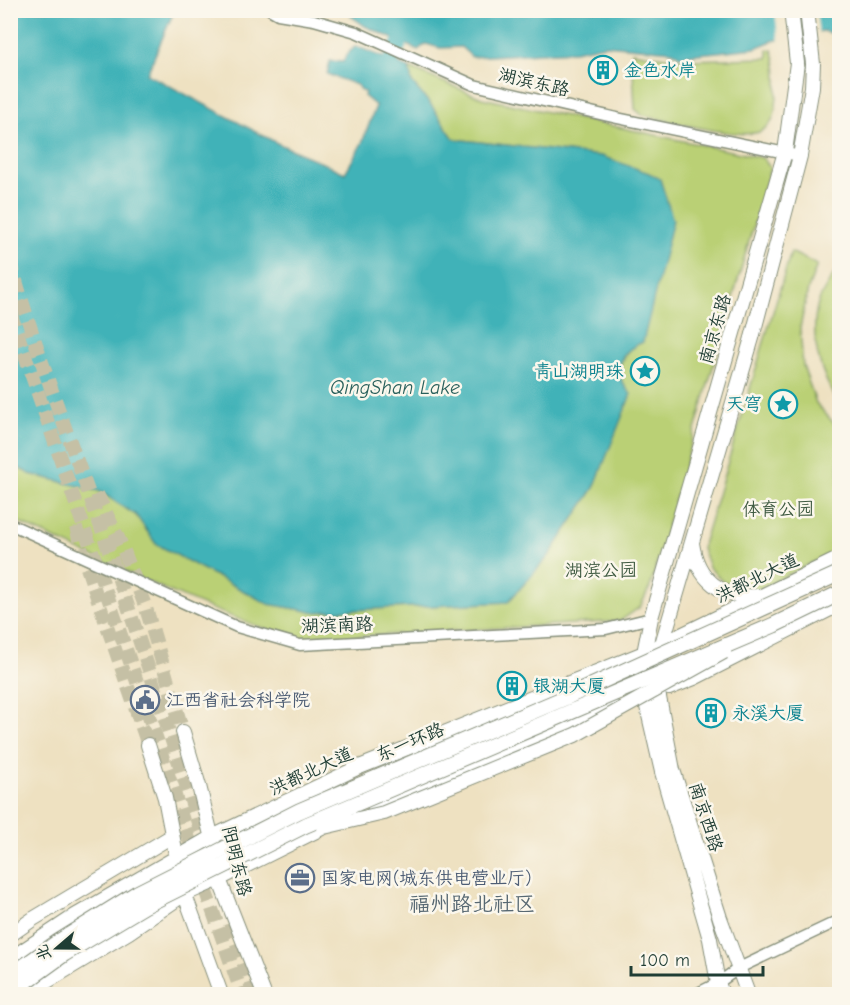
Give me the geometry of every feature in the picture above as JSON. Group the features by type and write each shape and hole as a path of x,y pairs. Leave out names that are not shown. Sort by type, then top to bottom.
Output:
{"highway":[{"name":"东一环路","path":"10,976 58,942 137,893 299,811 569,696 840,573"},
{"name":"东一环路","path":"10,993 64,954 144,906 296,830 774,625 840,593"}],"main road":[{"name":"南京东路","path":"644,653 651,618 785,152 797,63 791,10"},
{"name":"南京东路","path":"662,644 752,338 800,156 812,87 813,64 807,10"},
{"path":"692,542 694,555 706,578 716,587 728,592 760,592 840,549"},
{"name":"洪都北大道","path":"10,959 138,878 212,837 357,768 644,653 737,608 760,592 840,558"},
{"path":"26,994 50,981 183,895 324,827 381,801 694,678 840,604"},
{"path":"324,827 384,813 575,735 774,625"},
{"name":"南京西路","path":"662,644 658,692 673,770 720,918 748,994"},
{"name":"南京西路","path":"644,653 645,698 662,771 710,939 720,989"},
{"name":"阳明东路","path":"183,732 212,837 219,879 264,994"},
{"path":"148,745 165,798 183,895 221,994"},
{"path":"10,935 172,836"},
{"path":"10,951 112,885 138,878"},
{"path":"35,994 50,981"}],"street":[{"name":"湖滨东路","path":"271,10 278,14 314,20 366,36 474,85 800,156"},
{"name":"湖滨南路","path":"10,524 237,627 300,645 606,628 651,618"},
{"path":"696,994 720,989 739,968 840,920"}],"green space":[{"path":"772,49 777,72 776,106 772,120 761,131 738,133 704,129 642,115 635,109 632,52 685,60 768,58 768,50"},
{"name":"湖滨公园","path":"409,68 482,98 763,158 770,168 650,587 640,607 620,621 299,640 189,599 11,519 11,464 30,474 99,491 136,515 156,544 268,604 314,612 508,602 548,557 594,488 624,387 620,376 620,366 631,347 601,156 454,139 431,105 412,83"},
{"name":"体育公园","path":"791,252 817,265 808,289 800,328 803,366 816,403 839,429 839,549 759,590 737,589 722,581 709,567 702,548"},
{"path":"839,266 839,403 826,381 818,355 815,329 818,303"}],"water":[{"name":"QingShan Lake","path":"11,10 174,11 147,74 277,143 345,173 362,143 376,106 364,96 365,92 361,91 357,85 327,74 330,61 343,62 346,55 356,46 409,68 412,83 431,105 454,139 601,156 660,179 673,220 643,342 627,352 620,364 621,379 631,394 594,488 548,557 508,602 314,612 268,604 156,544 136,515 99,491 30,474 11,464"},
{"path":"352,10 839,10 840,35 823,31 772,41 755,48 679,56 673,51 605,45 574,51 472,57 461,47 440,48 426,44 418,50 365,26 351,16"}],"pier":[{"path":"775,11 816,11 819,34 779,43"}],"waterway":[{"path":"387,68 408,26 412,26"}],"tunnel":[{"path":"10,260 44,368 135,628 212,867"},
{"path":"10,312 242,994"},
{"path":"97,494 122,546 146,608 183,732"},
{"path":"76,527 84,559 148,745"},
{"path":"230,923 254,994"}],"place":[{"name":"金色水岸","path":"603,70"},
{"name":"青山湖明珠","path":"645,371"},
{"name":"天穹","path":"783,404"},
{"name":"银湖大厦","path":"512,686"},
{"name":"江西省社会科学院","path":"145,700"},
{"name":"永溪大厦","path":"711,713"},
{"name":"国家电网(城东供电营业厅)","path":"300,878"}],"district":[{"name":"福州路北社区","path":"472,904"}]}
